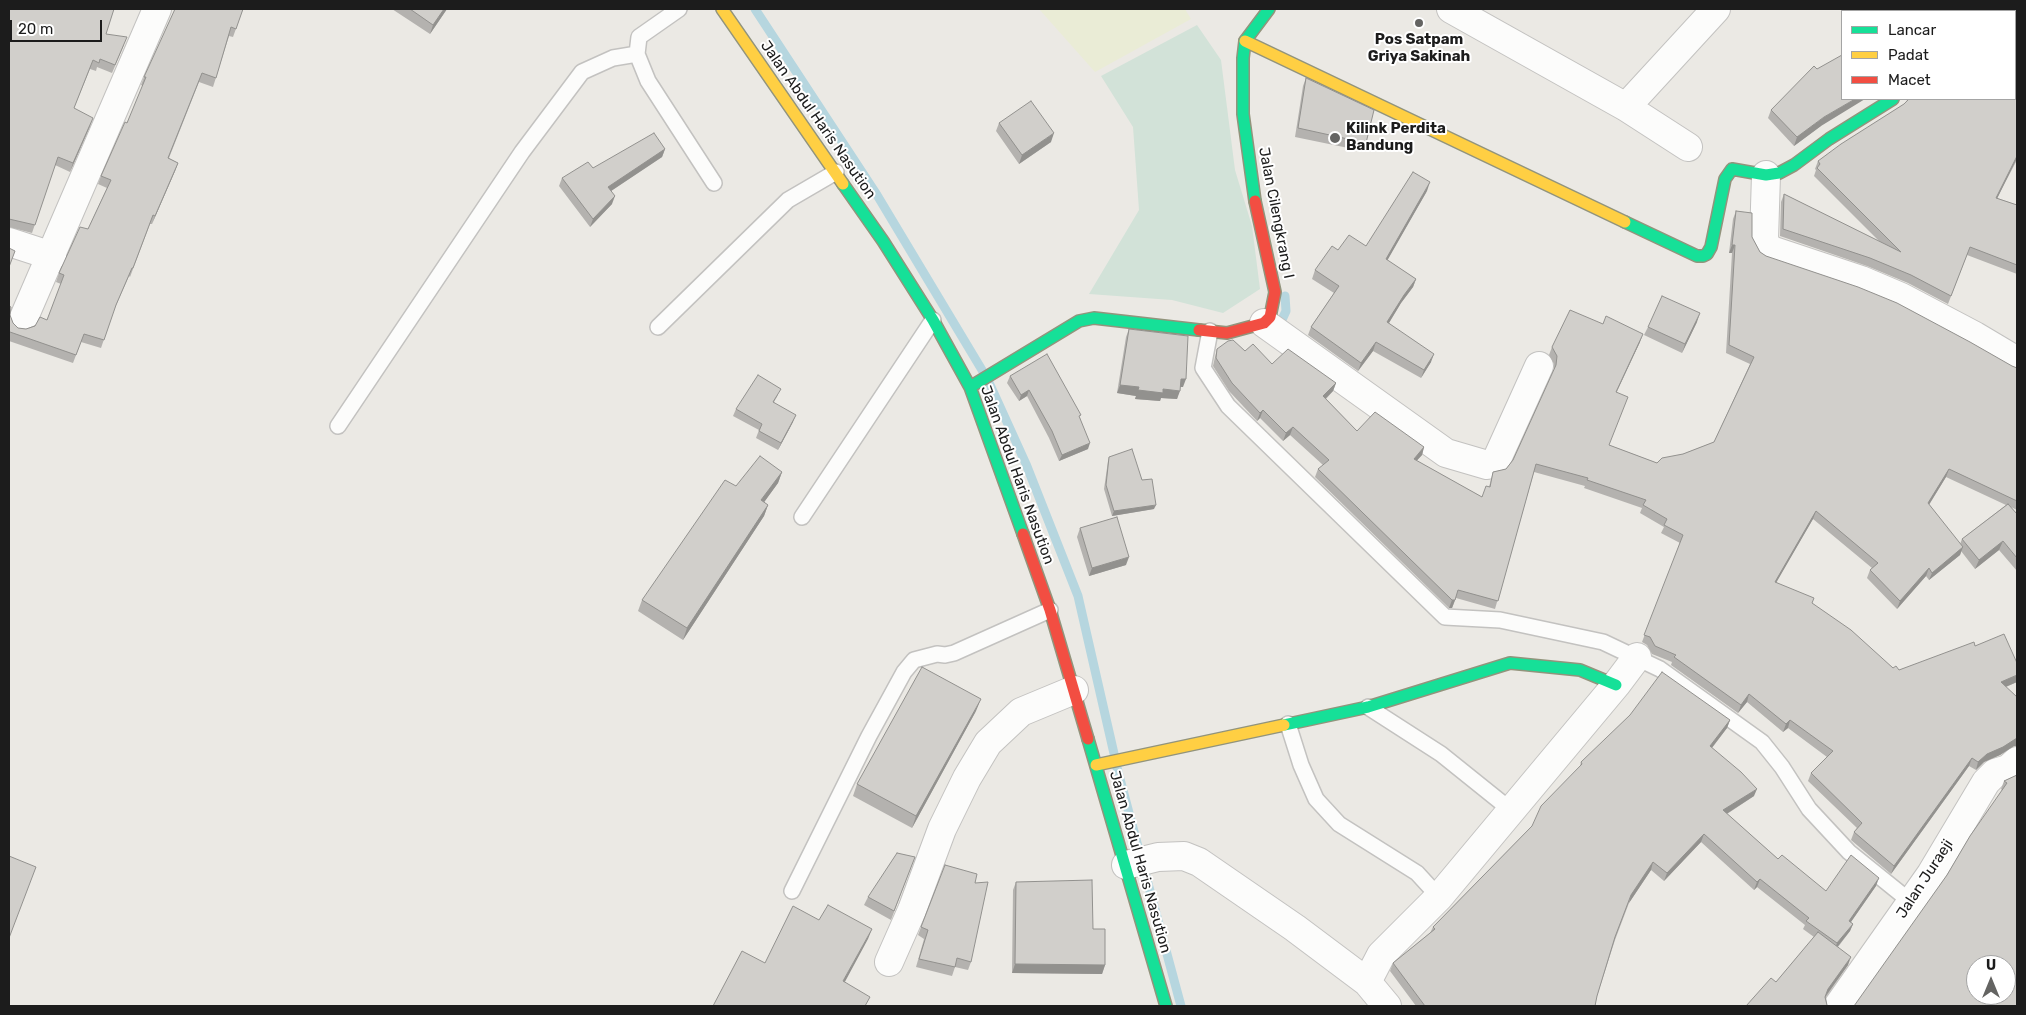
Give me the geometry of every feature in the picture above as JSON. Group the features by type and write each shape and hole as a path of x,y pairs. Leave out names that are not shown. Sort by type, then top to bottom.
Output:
{"main road":[{"name":"Jalan Abdul Haris Nasution","path":"722,9 884,241 933,320 970,388 1050,610 1166,1006"},
{"path":"1269,9 1245,41 1697,256 1707,254 1711,247 1725,179 1732,169 1766,174 1779,173 1891,100"},
{"name":"Jalan Cilengkrang I","path":"1245,41 1243,58 1243,114 1256,206 1275,292 1270,317 1264,323"},
{"path":"970,388 1079,321 1094,318 1226,333 1264,323"},
{"path":"1096,765 1368,707 1510,662 1580,670 1616,685"}],"street":[{"path":"22,322 157,9"},
{"path":"1451,9 1626,107 1688,147"},
{"path":"1626,107 1716,9"},
{"path":"1766,174 1764,239 1768,249 1861,280 1901,297 1975,336 2017,361"},
{"path":"9,242 52,256"},
{"path":"1264,323 1446,453 1486,466 1494,464 1496,461 1539,366"},
{"path":"1366,982 1381,955 1439,897 1616,685 1637,657"},
{"path":"889,962 912,910 942,829 967,778 988,743 1021,712 1074,690"},
{"name":"Jalan Juraeji","path":"1838,1006 1931,874 1986,782 1995,773 2008,769 2017,761"},
{"path":"1126,865 1158,857 1184,856 1199,862 1295,928 1366,982 1387,1006"}],"lane":[{"path":"680,9 639,37 637,54 648,81 714,183"},
{"path":"338,426 522,152 582,72 613,58 637,54"},
{"path":"658,328 788,200 836,172"},
{"path":"802,517 933,320"},
{"path":"1210,330 1203,368 1228,406 1445,617 1500,620 1604,642 1660,669 1762,742 1815,816 1849,852 1911,902"},
{"path":"792,891 869,736 904,672 914,660 937,654 954,653 1050,610"},
{"path":"1368,707 1441,754 1512,811"},
{"path":"1288,724 1301,765 1316,799 1339,824 1417,874 1439,897"}],"green space":[{"path":"1039,9 1185,9 1191,19 1095,72"}],"shaded area":[{"path":"1197,25 1221,60 1235,170 1252,226 1260,289 1223,313 1172,300 1089,294 1139,210 1133,127 1101,76"}],"building":[{"path":"9,9 114,9 106,34 127,37 115,65 100,59 99,63 93,60 74,108 93,118 73,163 58,157 35,225 9,219"},
{"path":"175,9 243,9 236,29 231,27 216,78 202,73 168,158 178,163 155,216 153,215 133,268 116,305 104,340 84,334 76,355 9,332 9,306 11,307 10,315 13,323 18,328 26,329 35,326 40,317 47,320 64,275 59,273 80,227 88,229 111,180 101,176 125,122 127,123 146,77 144,77"},
{"path":"410,9 444,9 433,25"},
{"path":"1952,9 2004,9 2004,10"},
{"path":"1841,56 1841,100 1853,100 1824,117 1797,137 1771,110 1814,66 1817,69"},
{"path":"2016,63 2017,65 2017,156 1996,198 2017,205 2017,265 1970,247 1951,296 1911,275 1870,258 1783,229 1784,194 1901,252 1817,168 1820,164 1818,161 1841,144 1908,100 2016,100"},
{"path":"1306,78 1374,110 1366,143 1298,128"},
{"path":"1031,101 1054,133 1022,155 999,123"},
{"path":"654,133 665,149 608,187 615,196 593,219 562,178 588,162 593,168"},
{"path":"1413,172 1430,182 1386,259 1416,279 1387,322 1434,354 1424,370 1376,342 1361,363 1311,327 1339,286 1315,270 1332,246 1338,250 1349,235 1366,246"},
{"path":"1736,211 1752,213 1752,237 1760,252 1766,256 1858,287 1897,303 2017,368 2017,501 1949,469 1928,503 1963,547 1932,573 1929,568 1900,601 1870,570 1878,563 1816,511 1775,582 1814,598 1812,603 1851,630 1893,668 1896,666 1899,670 1974,642 1975,646 2004,634 2017,663 2017,675 2001,682 2017,697 2017,738 1987,754 1978,762 1972,758 1894,866 1854,832 1862,823 1811,773 1833,751 1790,720 1786,724 1749,694 1741,705 1674,657 1676,655 1655,646 1650,637 1644,635 1683,535 1664,525 1667,519 1643,505 1646,500 1587,480 1588,478 1536,464 1498,601 1458,590 1455,600 1452,600 1318,469 1329,460 1293,427 1286,433 1263,410 1260,413 1232,383 1216,358 1217,349 1228,341 1233,340 1245,351 1253,344 1272,364 1288,349 1336,383 1323,396 1357,431 1375,412 1424,447 1414,459 1482,497 1486,486 1490,487 1493,472 1506,469 1513,460 1556,365 1557,356 1552,347 1570,310 1603,324 1606,316 1643,334 1616,392 1628,397 1609,445 1657,463 1662,458 1683,454 1714,442 1754,357 1729,345 1735,245 1732,245"},
{"path":"9,248 15,251 9,267"},
{"path":"1662,296 1700,313 1685,344 1648,327"},
{"path":"1129,329 1188,336 1186,379 1181,379 1180,391 1163,389 1163,393 1138,390 1139,387 1120,385"},
{"path":"1047,354 1081,415 1079,416 1090,443 1062,455 1052,431 1029,390 1021,395 1010,376"},
{"path":"758,375 781,389 773,402 796,415 781,443 759,431 762,424 736,409"},
{"path":"1132,449 1142,480 1152,479 1156,505 1114,511 1106,485 1109,457"},
{"path":"760,456 782,472 761,500 768,505 687,628 642,600 725,480 736,486"},
{"path":"2008,504 2017,514 2017,558 2003,541 1979,560 1962,539"},
{"path":"1117,517 1129,557 1092,568 1080,528"},
{"path":"922,667 981,699 916,816 857,784"},
{"path":"1662,672 1730,720 1710,746 1741,772 1757,789 1723,810 1778,859 1782,855 1826,891 1851,855 1879,878 1849,921 1853,924 1837,943 1806,921 1809,918 1760,879 1757,882 1704,834 1667,873 1653,862 1631,895 1615,937 1595,1006 1425,1006 1393,963 1435,929 1433,927 1532,826 1541,806 1582,764 1581,762 1630,715"},
{"path":"2017,775 2017,1006 1854,1006 1947,875 1970,836 2007,783 2004,781"},
{"path":"897,853 915,857 894,911 868,897"},
{"path":"9,856 36,867 9,938"},
{"path":"945,865 977,874 975,883 988,882 971,962 957,958 955,967 919,959 928,930 921,927"},
{"path":"1092,880 1093,929 1105,929 1105,965 1015,964 1016,882"},
{"path":"828,905 872,929 843,981 870,997 865,1006 713,1006 742,951 765,963 793,906 819,920"},
{"path":"1818,932 1851,957 1828,989 1825,997 1828,1006 1746,1006 1771,978 1776,982"}],"waterway":[{"path":"755,9 877,195 985,375"},
{"path":"1280,324 1286,311 1285,296"},
{"path":"987,378 1026,464 1078,596 1115,758"},
{"path":"1116,764 1141,858"},
{"path":"1143,865 1181,1006"}],"traffic: fast":[{"path":"1255,201 1243,114 1243,58 1245,41 1269,9"},
{"path":"1625,222 1697,256 1703,256 1707,254 1711,247 1725,179 1732,169 1766,175 1779,173 1891,100"},
{"path":"843,184 883,241 933,320 970,387 1023,534"},
{"path":"970,387 1079,321 1094,318 1199,330"},
{"path":"1284,725 1368,707 1510,663 1580,670 1616,685"},
{"path":"1088,739 1166,1006"}],"traffic: slow":[{"path":"722,9 843,184"},
{"path":"1245,41 1625,222"},
{"path":"1096,765 1284,725"}],"traffic: jam":[{"path":"1199,330 1227,333 1264,323 1270,317 1275,292 1255,201"},
{"path":"1023,534 1050,610 1088,739"}],"place":[{"name":"Pos Satpam Griya Sakinah","path":"1419,23"},
{"name":"Kilink Perdita Bandung","path":"1335,138"}]}
